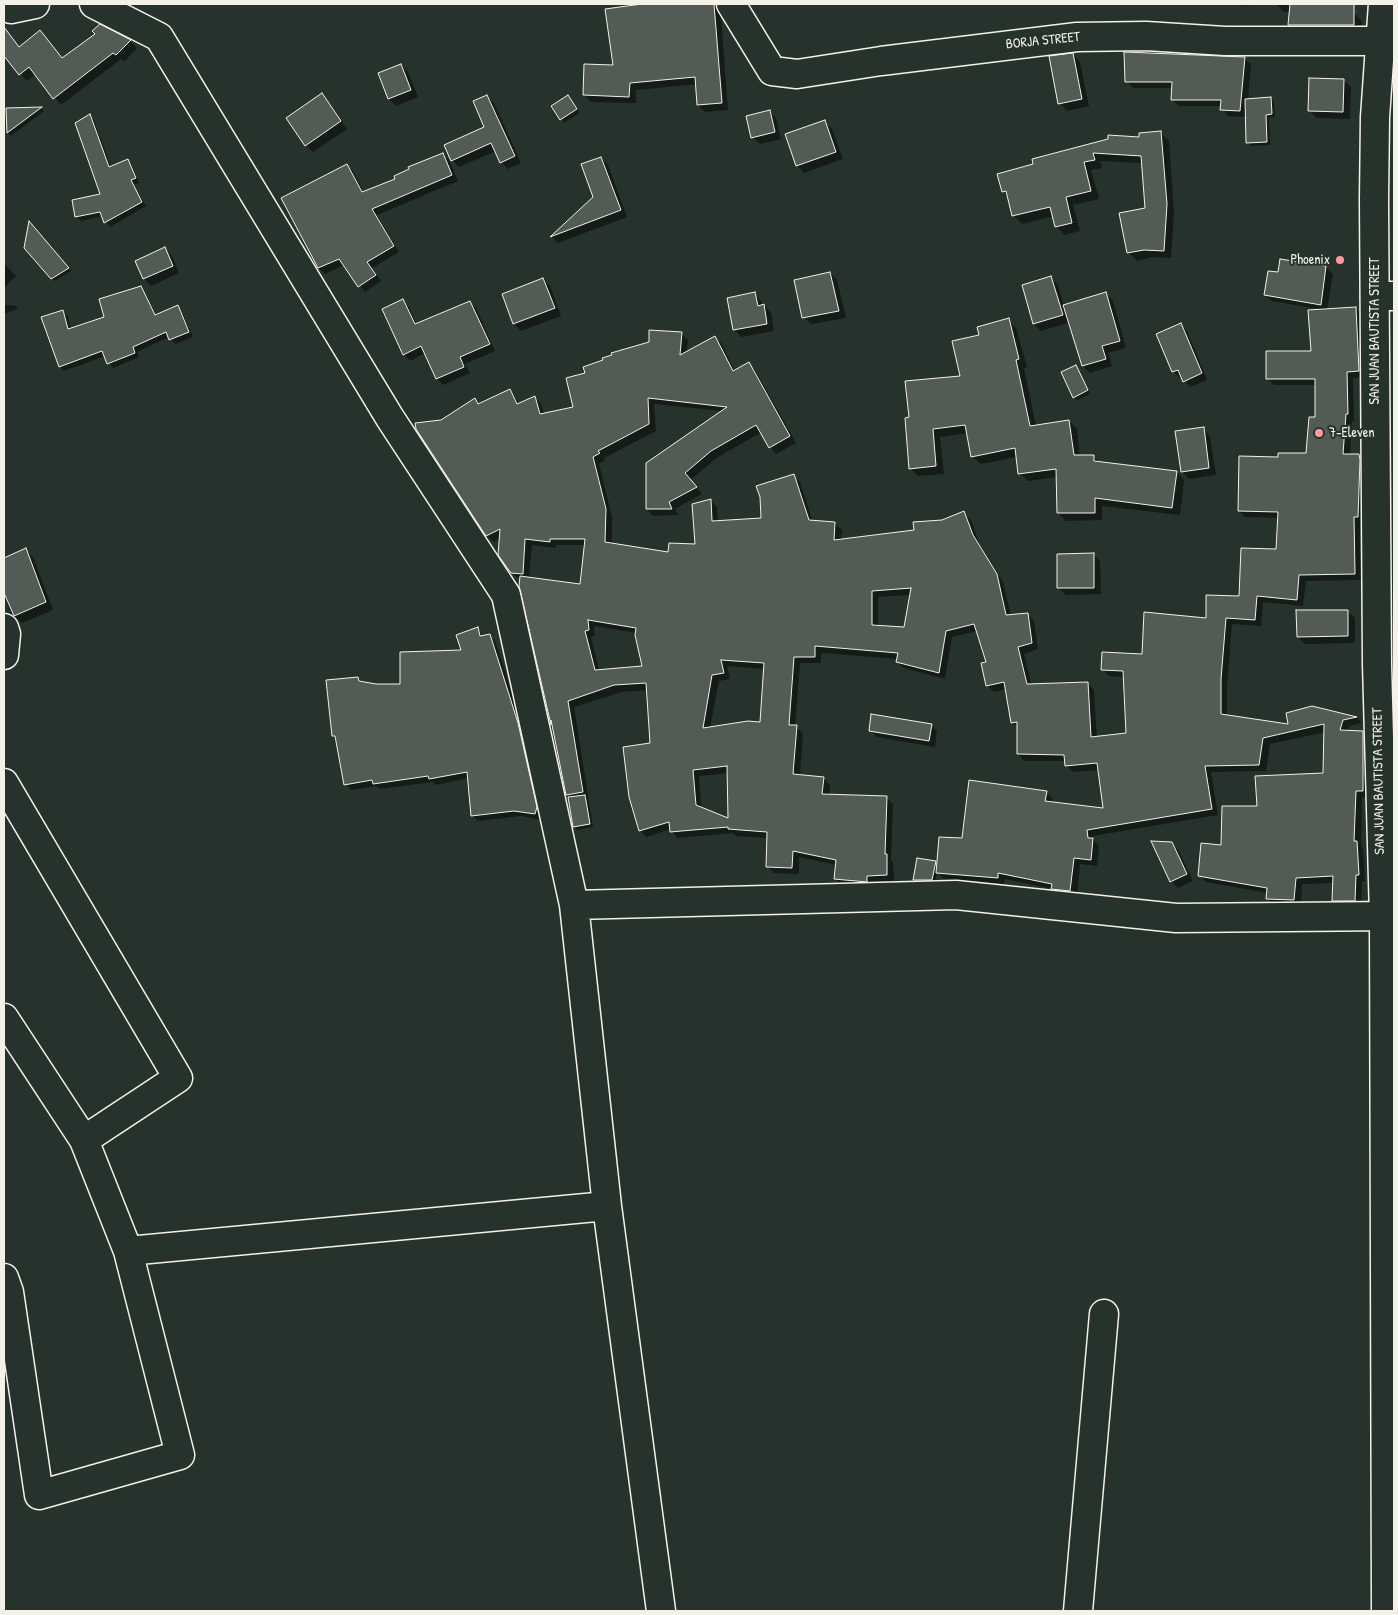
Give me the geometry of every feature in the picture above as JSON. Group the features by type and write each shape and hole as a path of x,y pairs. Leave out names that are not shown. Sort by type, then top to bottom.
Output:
{"street":[{"path":"94,4 159,37 390,418 506,595 574,905 607,1206 661,1611"},
{"name":"BORJA STREET","path":"731,4 772,71 798,74 881,61 1077,37 1146,36 1225,41 1387,40"},
{"name":"SAN JUAN BAUTISTA STREET","path":"1383,4 1387,40 1375,117 1385,296 1386,791 1389,916 1386,1611"},
{"path":"4,628 6,634 4,655"},
{"path":"4,783 178,1078 84,1140"},
{"path":"574,905 956,896 1176,918 1389,916"},
{"path":"4,1278 9,1292 39,1495 180,1455 128,1251 84,1140 6,1029"},
{"path":"128,1251 607,1206"},
{"path":"1078,1611 1104,1314"}],"building":[{"path":"642,4 714,4 722,103 697,105 695,77 630,83 629,97 583,95 584,64 613,65 605,9"},
{"path":"1290,4 1354,4 1354,25 1288,25"},
{"path":"100,24 131,40 116,55 113,53 53,99 29,67 19,75 4,56 4,27 19,47 40,30 62,58 95,34 92,31"},
{"path":"1124,52 1245,57 1240,111 1220,110 1221,100 1171,100 1172,82 1125,82"},
{"path":"1073,53 1082,99 1058,104 1049,56"},
{"path":"401,64 411,90 388,99 378,73"},
{"path":"1309,78 1344,79 1343,112 1308,111"},
{"path":"322,93 341,121 305,146 286,118"},
{"path":"487,95 515,156 500,163 491,143 451,161 444,145 484,127 473,101"},
{"path":"568,95 577,109 560,120 551,106"},
{"path":"1271,97 1272,114 1266,115 1267,142 1246,143 1245,99"},
{"path":"42,107 7,133 6,108"},
{"path":"770,110 775,132 751,138 746,116"},
{"path":"90,114 109,167 128,159 136,178 131,180 142,202 104,223 100,212 75,217 72,200 100,194 75,123"},
{"path":"825,120 836,152 796,166 785,134"},
{"path":"1161,131 1167,204 1164,251 1144,250 1127,253 1119,213 1145,208 1141,156 1093,153 1095,160 1084,162 1091,191 1066,197 1072,223 1055,227 1050,207 1012,216 1006,191 1002,192 997,174 1033,164 1032,159 1108,139 1108,135 1139,137 1139,133"},
{"path":"443,153 452,175 372,209 394,246 367,262 376,275 358,287 339,259 318,268 281,198 347,164 362,192 395,179 394,176 409,169 408,167"},
{"path":"601,157 621,210 550,237 593,197 581,164"},
{"path":"29,221 69,268 51,279 24,248"},
{"path":"165,247 173,266 143,279 135,261"},
{"path":"1280,259 1326,266 1321,305 1264,295 1268,271 1278,272"},
{"path":"830,272 839,311 802,318 794,280"},
{"path":"1051,276 1063,315 1033,324 1022,285"},
{"path":"543,278 555,308 513,324 502,294"},
{"path":"141,286 155,315 178,305 189,332 169,340 166,332 133,347 135,353 107,364 102,351 59,367 41,317 63,310 68,329 104,317 99,299"},
{"path":"755,292 758,306 764,304 767,324 733,330 727,298"},
{"path":"1106,292 1120,341 1102,346 1106,359 1082,366 1063,305"},
{"path":"403,299 415,324 470,301 490,344 460,357 464,367 436,379 421,346 403,355 382,309"},
{"path":"1356,307 1359,371 1347,372 1348,414 1346,414 1343,454 1359,454 1360,460 1358,517 1354,517 1355,574 1299,575 1297,600 1257,596 1255,620 1226,618 1221,679 1221,714 1288,724 1286,713 1312,706 1357,717 1343,720 1340,730 1363,731 1363,791 1356,791 1354,841 1357,841 1359,875 1356,875 1355,901 1332,901 1333,876 1296,878 1294,900 1266,899 1267,888 1198,876 1201,843 1221,845 1222,806 1257,806 1255,776 1323,773 1324,724 1263,738 1259,765 1205,766 1212,809 1087,830 1088,838 1093,838 1091,860 1074,858 1070,891 1051,889 1052,884 998,873 998,878 936,873 939,837 962,838 969,780 1047,791 1045,801 1103,808 1097,763 1065,766 1064,755 1017,754 1017,722 1011,723 1004,682 986,686 981,663 986,662 974,624 946,631 939,673 896,662 898,653 815,646 815,657 794,657 789,725 797,725 793,774 824,777 822,794 887,796 885,854 887,854 887,875 867,876 867,882 834,879 836,860 793,851 792,868 766,867 767,832 728,829 728,827 670,832 669,822 639,831 629,797 623,747 650,743 646,683 614,685 568,701 583,792 566,795 551,720 551,725 519,586 520,576 580,584 585,539 550,539 550,542 525,539 523,574 511,573 498,555 500,529 486,536 416,429 415,423 441,420 475,398 478,404 510,389 517,404 535,396 540,414 573,407 566,378 585,373 583,367 603,360 602,358 612,355 611,353 649,342 649,330 682,332 680,355 715,336 733,371 749,362 790,436 769,448 756,425 711,451 685,473 697,487 669,502 672,509 646,509 646,463 727,407 648,398 649,424 598,451 600,453 593,457 606,509 605,542 668,552 669,543 695,544 692,504 711,499 712,521 761,518 760,497 756,486 794,474 809,520 835,522 834,540 914,530 913,522 942,520 964,511 973,535 997,574 1006,615 1028,613 1032,643 1018,647 1027,684 1088,682 1091,737 1126,733 1123,671 1101,670 1102,652 1142,654 1144,612 1206,618 1206,595 1239,596 1241,548 1276,549 1278,512 1238,511 1239,456 1278,457 1278,453 1306,453 1309,417 1315,417 1315,379 1266,379 1266,351 1311,351 1308,310","holes":["911,588 904,627 872,625 872,591","588,620 636,628 635,635 642,666 595,670 585,631 589,630","721,660 764,663 760,722 748,721 703,728 712,675 724,673","727,766 728,818 696,805 693,770"]},
{"path":"1009,318 1019,359 1016,360 1030,426 1069,420 1074,455 1094,455 1094,461 1177,471 1172,508 1095,498 1095,513 1057,513 1056,469 1018,474 1015,448 971,457 965,425 933,429 936,466 909,469 905,418 909,417 905,381 960,376 952,341 979,335 977,327"},
{"path":"1181,323 1202,373 1183,382 1178,370 1172,372 1156,334"},
{"path":"1076,365 1088,390 1073,398 1061,372"},
{"path":"1204,427 1209,468 1181,472 1175,431"},
{"path":"26,548 46,602 14,616 4,593 4,558"},
{"path":"1094,553 1094,588 1057,588 1057,554"},
{"path":"1296,610 1348,610 1348,636 1297,637"},
{"path":"478,627 480,636 490,634 518,723 537,807 535,814 514,811 471,816 467,772 429,779 428,776 373,784 372,780 344,785 335,736 332,736 326,680 358,677 359,681 376,684 400,684 400,652 461,650 456,635"},
{"path":"871,714 932,724 929,741 869,731"},
{"path":"585,795 590,824 573,827 568,797"},
{"path":"1151,841 1172,842 1187,874 1170,882"},
{"path":"917,858 936,861 932,880 913,880"}],"place":[{"name":"Phoenix","path":"1340,260"},
{"name":"7-Eleven","path":"1319,433"}]}
